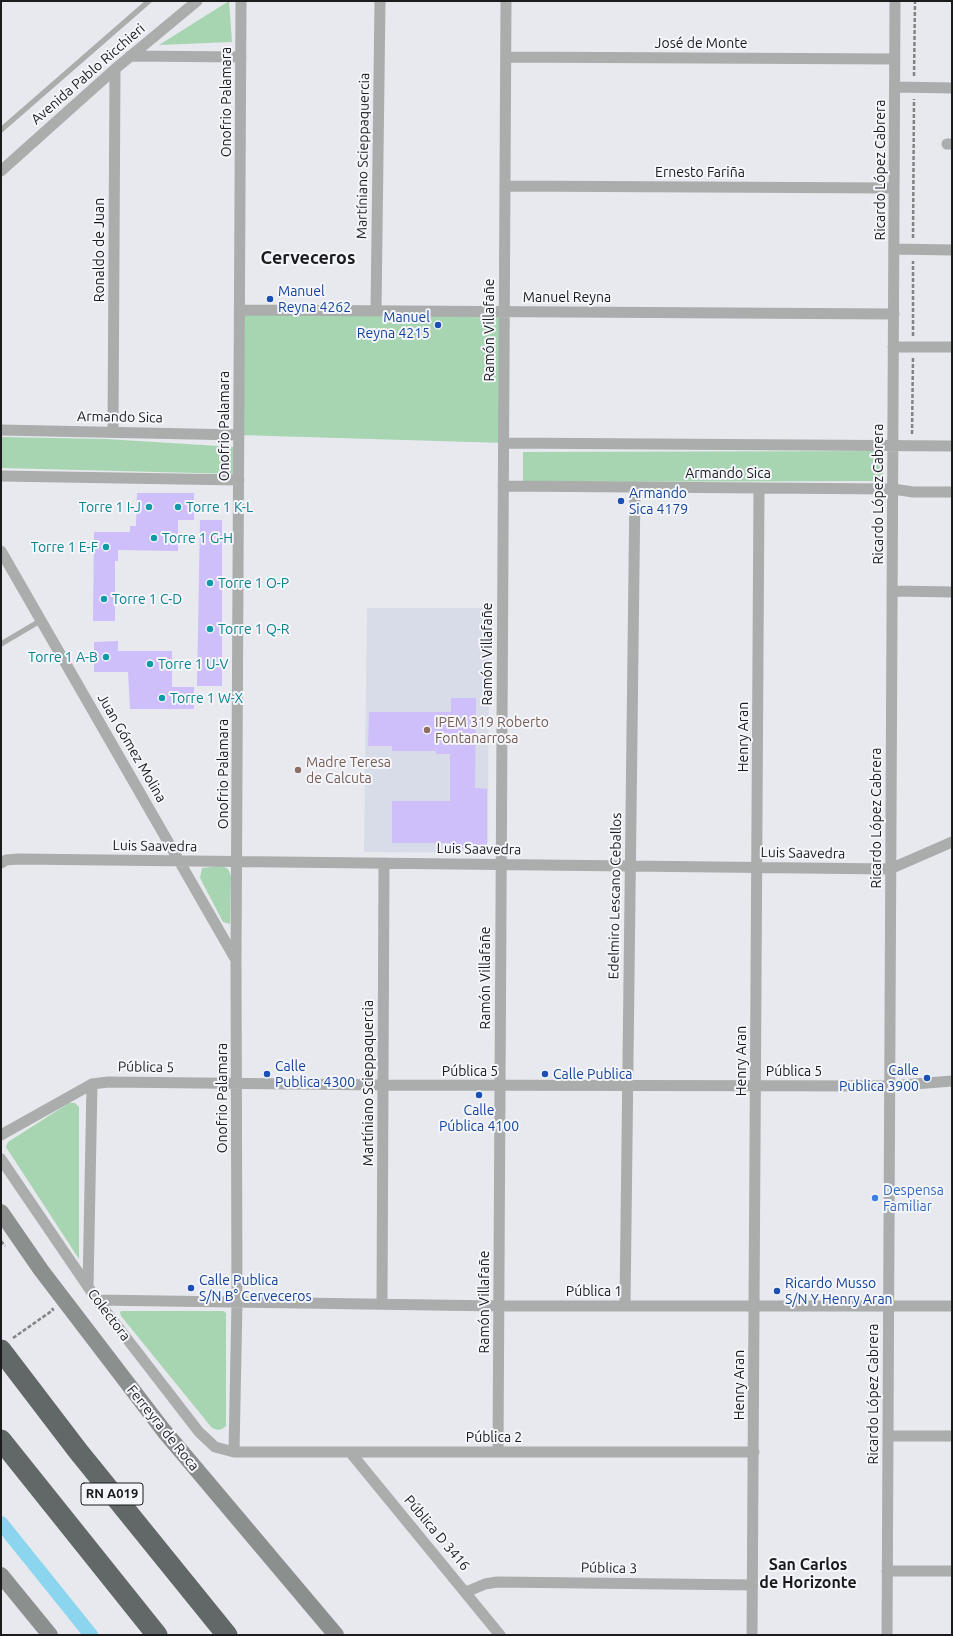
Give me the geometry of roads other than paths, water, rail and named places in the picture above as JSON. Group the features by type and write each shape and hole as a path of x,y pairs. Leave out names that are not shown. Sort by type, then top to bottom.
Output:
{"highway":[{"name":"RN A019","path":"4,1346 78,1451 227,1635"},
{"path":"1,1440 157,1635"}],"street":[{"name":"Avenida Pablo Ricchieri","path":"1,171 115,69 197,1"},
{"name":"Onofrio Palamara","path":"234,1452 237,1302 238,1083 236,960 242,1"},
{"name":"Martíniano Scieppaquercia","path":"376,311 380,1"},
{"name":"Ramón Villafañe","path":"498,1452 506,1"},
{"name":"Ricardo López Cabrera","path":"887,1635 895,1"},
{"path":"130,56 241,57"},
{"name":"José de Monte","path":"506,57 895,59"},
{"name":"Ronaldo de Juan","path":"113,432 115,69"},
{"path":"895,87 952,88"},
{"name":"Ernesto Fariña","path":"505,186 894,188"},
{"path":"894,249 952,250"},
{"name":"Manuel Reyna","path":"240,310 894,314"},
{"path":"893,347 952,347"},
{"name":"Armando Sica","path":"1,430 239,435"},
{"name":"Armando Sica","path":"504,443 952,446"},
{"path":"1,476 239,480"},
{"name":"Armando Sica","path":"503,486 893,489 913,492 952,492"},
{"name":"Edelmiro Lescano Ceballos","path":"625,1306 634,487"},
{"name":"Henry Aran","path":"752,1635 759,488"},
{"name":"Juan Gómez Molina","path":"1,551 236,960"},
{"path":"892,591 952,592"},
{"name":"Luis Saavedra","path":"1,863 6,860 18,859 890,869 952,842"},
{"name":"Martíniano Scieppaquercia","path":"382,1304 384,863"},
{"name":"Pública 5","path":"1,1135 92,1084 108,1082 500,1086 889,1086 952,1081"},
{"path":"88,1287 92,1084"},
{"name":"Colectora","path":"1,1159 97,1300 199,1432 215,1447 234,1452"},
{"name":"Ferreyra de Roca","path":"1,1212 41,1270 164,1431 336,1635"},
{"name":"Pública 1","path":"97,1300 499,1306 952,1306"},
{"path":"888,1436 952,1436"},
{"name":"Pública 2","path":"234,1452 754,1452"},
{"name":"Pública D 3416","path":"350,1452 500,1635"},
{"path":"887,1571 952,1571"},
{"path":"1,1575 50,1635"},
{"name":"Pública 3","path":"466,1592 485,1584 497,1582 753,1585"}],"lane":[{"path":"1,130 149,1"},
{"path":"1,644 40,621"}],"waterway":[{"path":"1,1523 91,1635"}],"place":[{"name":"Manuel Reyna 4262","path":"270,299"},
{"name":"Manuel Reyna 4215","path":"438,325"},
{"name":"Armando Sica 4179","path":"621,501"},
{"name":"Torre 1 I-J","path":"149,507"},
{"name":"Torre 1 K-L","path":"178,507"},
{"name":"Torre 1 G-H","path":"154,538"},
{"name":"Torre 1 E-F","path":"106,547"},
{"name":"Torre 1 O-P","path":"210,583"},
{"name":"Torre 1 C-D","path":"104,599"},
{"name":"Torre 1 Q-R","path":"210,629"},
{"name":"Torre 1 A-B","path":"106,657"},
{"name":"Torre 1 U-V","path":"150,664"},
{"name":"Torre 1 W-X","path":"162,698"},
{"name":"IPEM 319 Roberto Fontanarrosa","path":"427,730"},
{"name":"Madre Teresa de Calcuta","path":"298,770"},
{"name":"Calle Publica 4300","path":"267,1074"},
{"name":"Calle Publica","path":"545,1074"},
{"name":"Calle Publica 3900","path":"927,1078"},
{"name":"Calle Pública 4100","path":"479,1095"},
{"name":"Despensa Familiar","path":"875,1198"},
{"name":"Calle Publica S/N B° Cerveceros","path":"191,1288"},
{"name":"Ricardo Musso S/N Y Henry Aran","path":"777,1291"}],"district":[{"name":"Cerveceros","path":"308,258"},
{"name":"San Carlos de Horizonte","path":"808,1574"}]}
